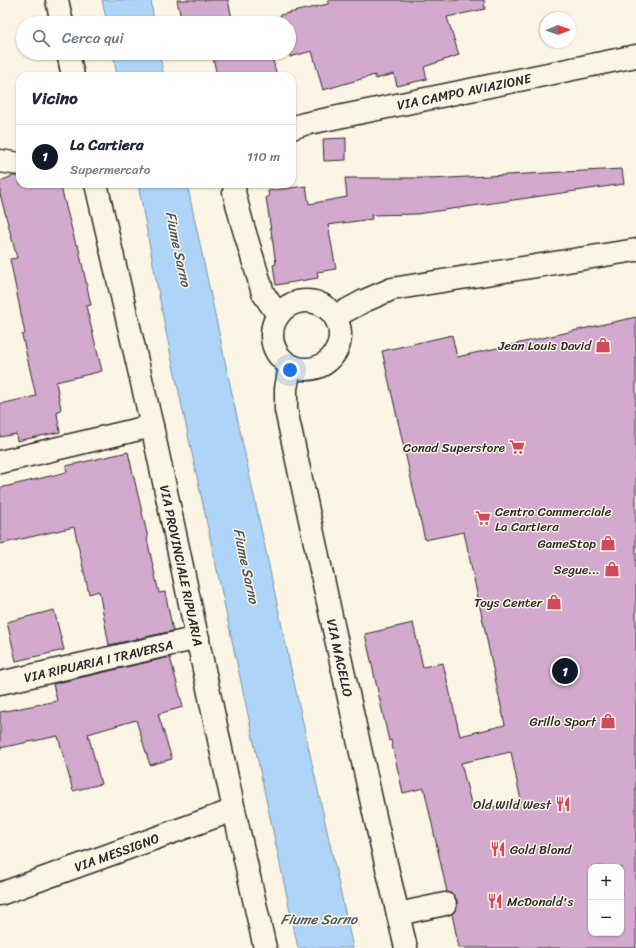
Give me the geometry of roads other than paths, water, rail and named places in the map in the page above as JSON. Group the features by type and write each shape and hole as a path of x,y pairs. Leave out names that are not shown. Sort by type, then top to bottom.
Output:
{"street":[{"path":"57,0 60,16"},
{"name":"VIA CAMPO AVIAZIONE","path":"296,127 325,119 636,56"},
{"path":"70,60 72,72"},
{"path":"0,161 16,163"},
{"name":"VIA PROVINCIALE RIPUARIA","path":"97,188 152,426 265,948"},
{"path":"234,188 234,192 242,224 263,293 278,315"},
{"path":"336,316 364,301 392,289 636,250"},
{"path":"308,300 319,302 336,316 340,327 341,338 338,349 332,358 324,365 312,369 301,369 290,366 280,358 274,348 271,337 273,326 278,315 286,306 296,302 308,300"},
{"name":"VIA MACELLO","path":"290,366 286,389 286,410 375,817 406,948"},
{"path":"0,462 152,426"},
{"name":"VIA RIPUARIA I TRAVERSA","path":"0,683 198,638"},
{"name":"VIA MESSIGNO","path":"0,894 234,810"},
{"path":"398,914 446,904"}],"water":[{"path":"102,0 151,0 153,16 105,16"},
{"path":"114,60 161,60 163,72 116,72"},
{"name":"Fiume Sarno","path":"139,188 188,188 293,678 353,948 298,948 166,332"}],"place":[{"name":"Jean Louis David","path":"603,345"},
{"name":"Conad Superstore","path":"517,447"},
{"name":"Centro Commerciale La Cartiera","path":"483,518"},
{"name":"GameStop","path":"608,543"},
{"name":"Segue...","path":"612,569"},
{"name":"Toys Center","path":"554,602"},
{"name":"La Cartiera","path":"565,671"},
{"name":"Grillo Sport","path":"608,721"},
{"name":"Old Wild West","path":"563,804"},
{"name":"Gold Blond","path":"498,849"},
{"name":"McDonald's","path":"495,901"}]}
